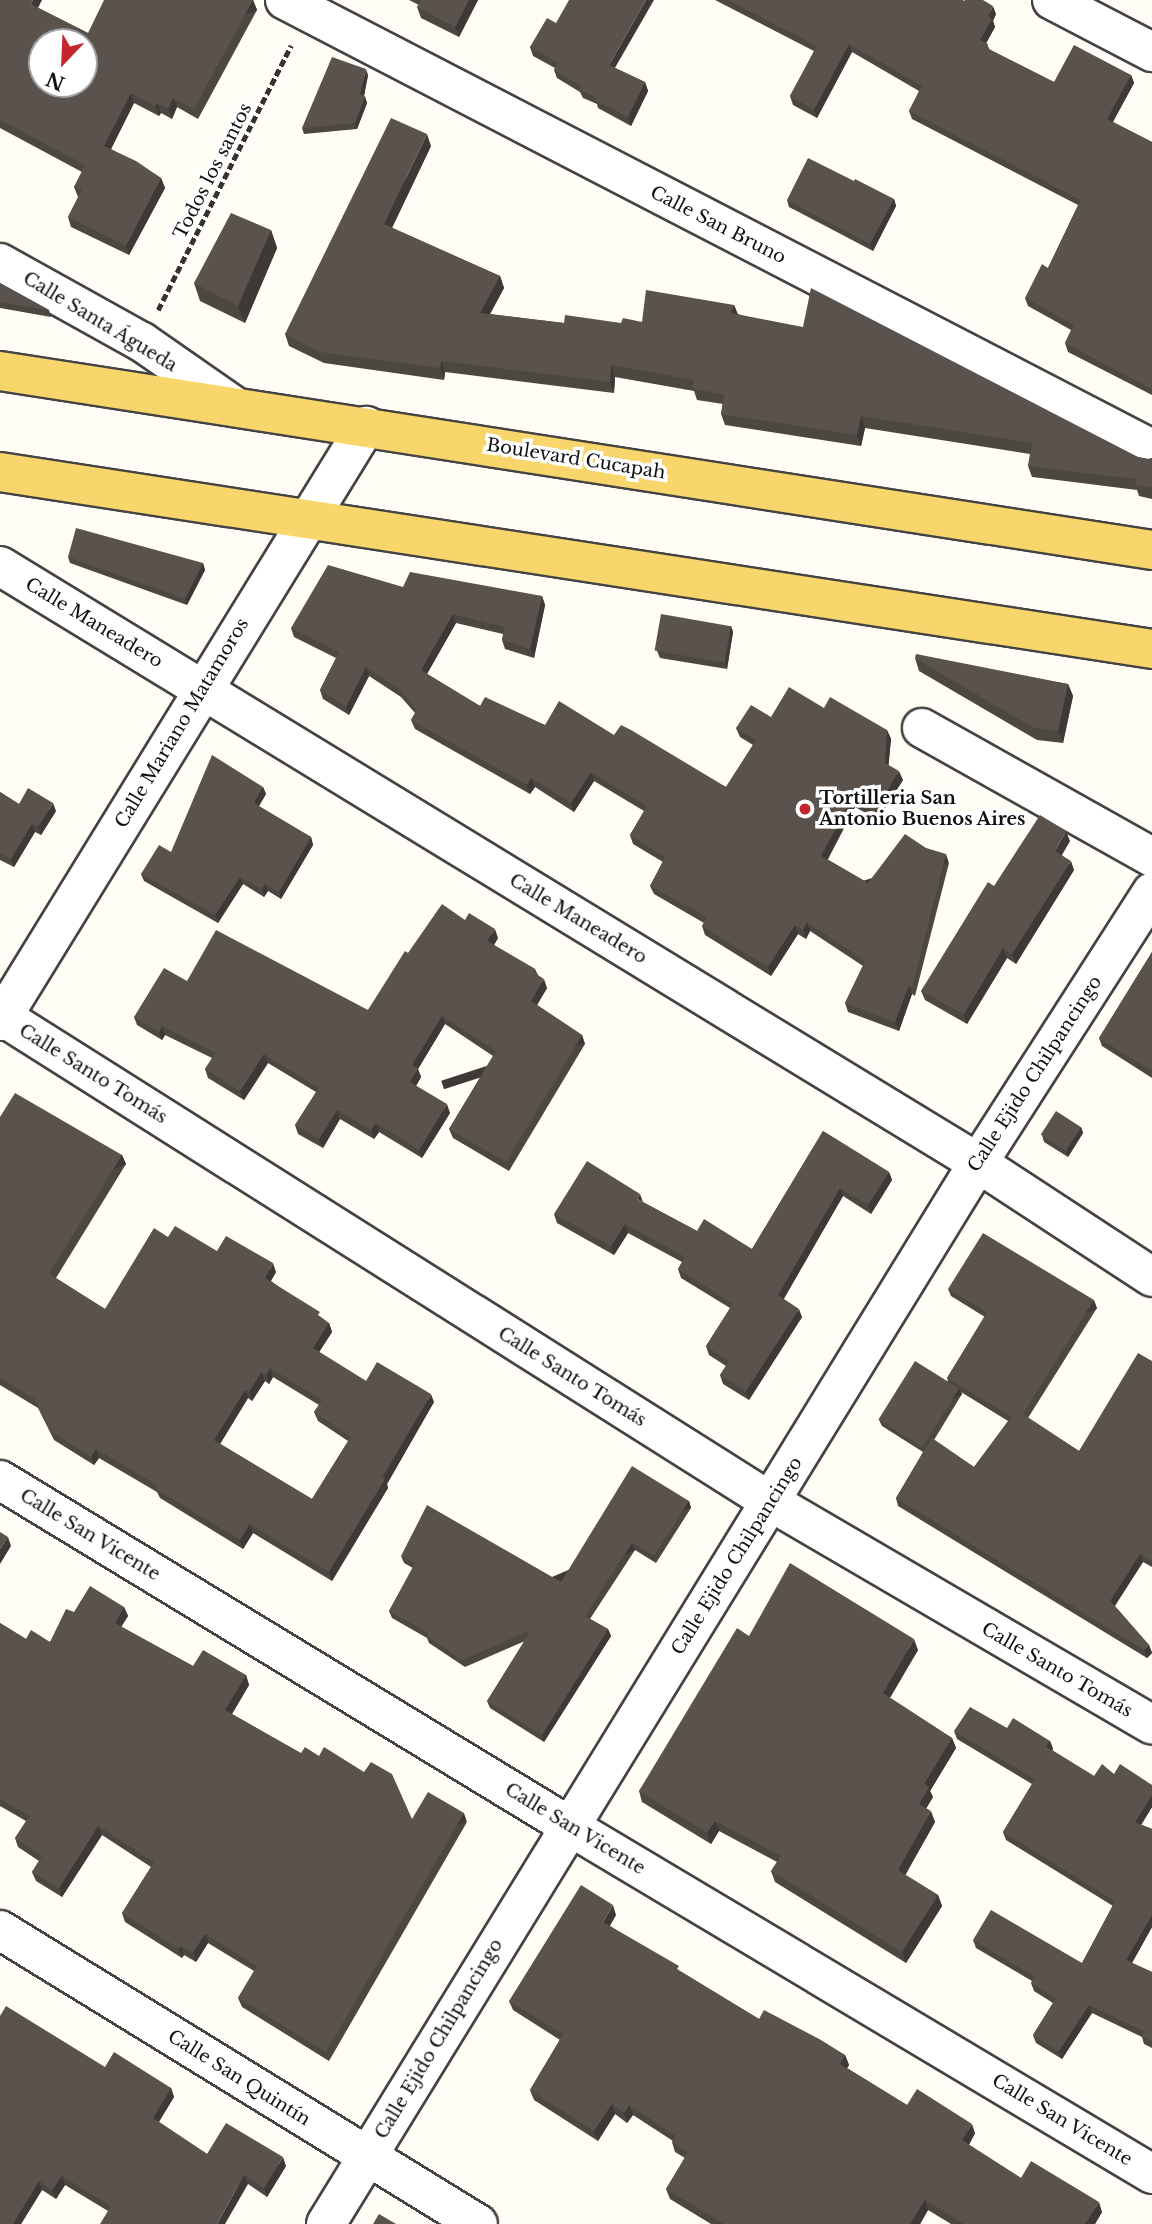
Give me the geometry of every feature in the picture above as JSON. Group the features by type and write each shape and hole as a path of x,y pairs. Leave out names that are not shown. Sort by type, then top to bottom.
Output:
{"main road":[{"name":"Boulevard Cucapah","path":"0,371 1152,550"},
{"path":"0,472 1152,649"}],"street":[{"path":"1052,0 1152,52"},
{"name":"Calle San Bruno","path":"303,4 1152,449"},
{"name":"Calle Santa Águeda","path":"0,263 142,342 234,406"},
{"name":"Calle Mariano Matamoros","path":"1,1017 366,426"},
{"name":"Calle Maneadero","path":"0,566 978,1163 1152,1277"},
{"path":"922,728 1152,857"},
{"name":"Calle Ejido Chilpancingo","path":"326,2224 978,1163 1152,892"},
{"name":"Calle Santo Tomás","path":"1,1017 771,1502 1152,1726"},
{"name":"Calle San Vicente","path":"0,1480 569,1826 1152,2174"},
{"name":"Calle San Quintín","path":"0,1930 478,2224"}],"path":[{"name":"Todos los santos","path":"142,342 303,4"}],"building":[{"path":"0,0 33,0 31,4 78,28 28,28 28,98 98,98 98,28 90,28 104,0 253,0 194,109 173,98 168,109 157,103 155,106 131,93 104,146 136,161 161,178 126,246 68,217 82,190 74,187 85,165 0,120"},
{"path":"421,0 469,0 455,27 417,7"},
{"path":"569,0 646,0 609,65 645,82 628,117 595,100 597,97 580,90 581,86 554,70 558,63 530,47 547,18 556,23"},
{"path":"728,0 983,0 993,6 988,16 992,19 980,40 988,44 987,48 1054,82 1074,45 1131,75 1107,119 1152,142 1152,389 1065,343 1074,325 1025,298 1042,264 1048,268 1081,200 909,111 922,86 849,44 814,110 790,96 817,46"},
{"path":"332,57 366,69 360,94 365,96 355,123 302,128"},
{"path":"391,118 427,134 384,224 500,276 480,313 564,323 565,315 621,323 623,318 642,322 646,290 734,305 731,313 803,327 811,288 1138,457 1152,458 1152,488 1135,485 1136,479 1028,466 1033,443 861,416 857,435 721,414 724,394 693,389 694,380 611,365 610,382 441,361 440,368 320,352 285,334"},
{"path":"808,158 894,199 870,244 787,200"},
{"path":"231,213 271,230 238,306 194,283"},
{"path":"0,283 49,310 0,302"},
{"path":"76,528 203,563 185,599 68,557"},
{"path":"328,565 403,587 410,572 542,596 530,649 502,640 505,627 453,614 421,670 480,706 485,697 545,725 559,701 614,735 621,725 631,730 726,787 756,740 736,728 751,705 771,717 789,687 824,708 830,697 887,730 885,763 899,771 875,811 852,798 821,856 868,883 905,834 926,848 946,854 912,987 909,985 895,1022 845,1003 865,961 807,922 803,930 795,925 768,967 702,926 707,917 650,886 665,857 630,835 647,806 591,772 571,803 531,778 527,785 411,720 417,710 398,688 366,667 346,707 320,690 339,652 291,628"},
{"path":"661,614 731,626 724,663 655,650"},
{"path":"916,654 1068,684 1058,731 1032,727 915,658"},
{"path":"212,755 263,787 254,802 261,808 311,837 279,892 265,884 262,889 240,877 215,915 141,874 159,845 171,852"},
{"path":"28,788 53,803 38,827 32,824 11,859 0,853 0,792 19,804"},
{"path":"1040,815 1066,831 1055,851 1071,861 1012,954 1003,948 964,1014 921,991 988,882 994,886"},
{"path":"442,904 465,920 469,913 495,929 487,941 535,969 533,972 544,979 531,1001 582,1035 506,1162 449,1129 496,1051 442,1016 412,1065 418,1069 410,1082 447,1104 419,1150 376,1123 371,1130 337,1110 319,1139 295,1125 319,1088 264,1054 240,1091 205,1069 216,1053 162,1026 159,1032 134,1017 164,968 187,981 216,930 368,1010 405,951 408,953"},
{"path":"1152,952 1152,1071 1099,1038"},
{"path":"15,1093 122,1155 49,1274 105,1309 154,1228 168,1237 175,1226 217,1251 226,1236 273,1263 265,1278 320,1312 317,1316 329,1323 313,1348 366,1381 377,1362 431,1394 382,1477 385,1479 329,1572 250,1524 240,1540 96,1449 91,1457 51,1431 34,1399 0,1378 0,1117","holes":["270,1368 322,1400 314,1412 351,1437 312,1499 214,1440 245,1390 249,1392 261,1372 266,1375"]},
{"path":"1056,1111 1081,1127 1066,1151 1041,1134"},
{"path":"823,1131 889,1172 868,1205 840,1188 778,1295 799,1309 746,1391 720,1375 729,1361 706,1346 733,1304 678,1269 685,1257 625,1224 611,1246 554,1214 587,1161 640,1194 637,1199 697,1231 704,1219 752,1249"},
{"path":"983,1233 1094,1300 1023,1414 1079,1451 1138,1353 1152,1361 1152,1561 1140,1554 1110,1601 1149,1645 1144,1650 896,1498 932,1438 974,1467 1012,1417 947,1378 987,1312 948,1289"},
{"path":"915,1361 959,1389 923,1447 878,1420"},
{"path":"632,1466 689,1501 654,1556 632,1543 585,1616 608,1629 542,1735 487,1701 531,1630 462,1660 427,1636 428,1633 389,1611 415,1563 401,1556 427,1505 561,1582"},
{"path":"0,1532 8,1537 0,1549"},
{"path":"790,1563 914,1639 883,1693 952,1738 924,1784 929,1787 919,1804 931,1811 898,1870 938,1895 902,1952 771,1871 781,1856 715,1821 707,1833 639,1791 737,1628 749,1636"},
{"path":"90,1586 124,1607 115,1623 193,1666 203,1650 246,1675 225,1710 301,1753 305,1747 319,1756 324,1747 364,1772 371,1762 392,1774 412,1819 428,1792 464,1813 326,2052 238,1998 257,1966 205,1934 193,1953 181,1946 179,1949 122,1913 154,1862 98,1826 59,1888 32,1872 42,1856 15,1838 30,1816 0,1799 0,1623 26,1639 31,1630 50,1642 66,1609 74,1612"},
{"path":"970,1707 1007,1728 1013,1718 1050,1741 1046,1747 1094,1776 1102,1764 1114,1774 1120,1764 1152,1785 1152,1795 1135,1822 1152,1829 1152,1915 1126,1960 1152,1972 1152,2041 1142,2036 1144,2031 1089,2005 1059,2051 1033,2035 1056,1998 1031,1983 1035,1977 973,1940 991,1910 1082,1963 1115,1901 1003,1832 1035,1779 954,1731"},
{"path":"581,1885 613,1905 603,1922 679,1966 677,1969 759,2019 764,2010 821,2040 845,2055 840,2064 907,2105 917,2089 972,2124 962,2140 1021,2178 1031,2161 1099,2202 1085,2224 964,2224 925,2200 910,2224 724,2224 666,2189 688,2152 672,2142 676,2136 629,2105 624,2113 612,2104 594,2131 530,2090 563,2034 509,2001"},
{"path":"6,2006 105,2067 114,2052 171,2088 153,2118 207,2154 226,2123 283,2157 264,2188 244,2175 217,2224 100,2224 111,2206 62,2176 52,2190 39,2181 13,2224 0,2224 0,2016"},
{"path":"379,2214 396,2224 373,2224"}],"place":[{"name":"Tortilleria San Antonio Buenos Aires","path":"805,809"}]}
